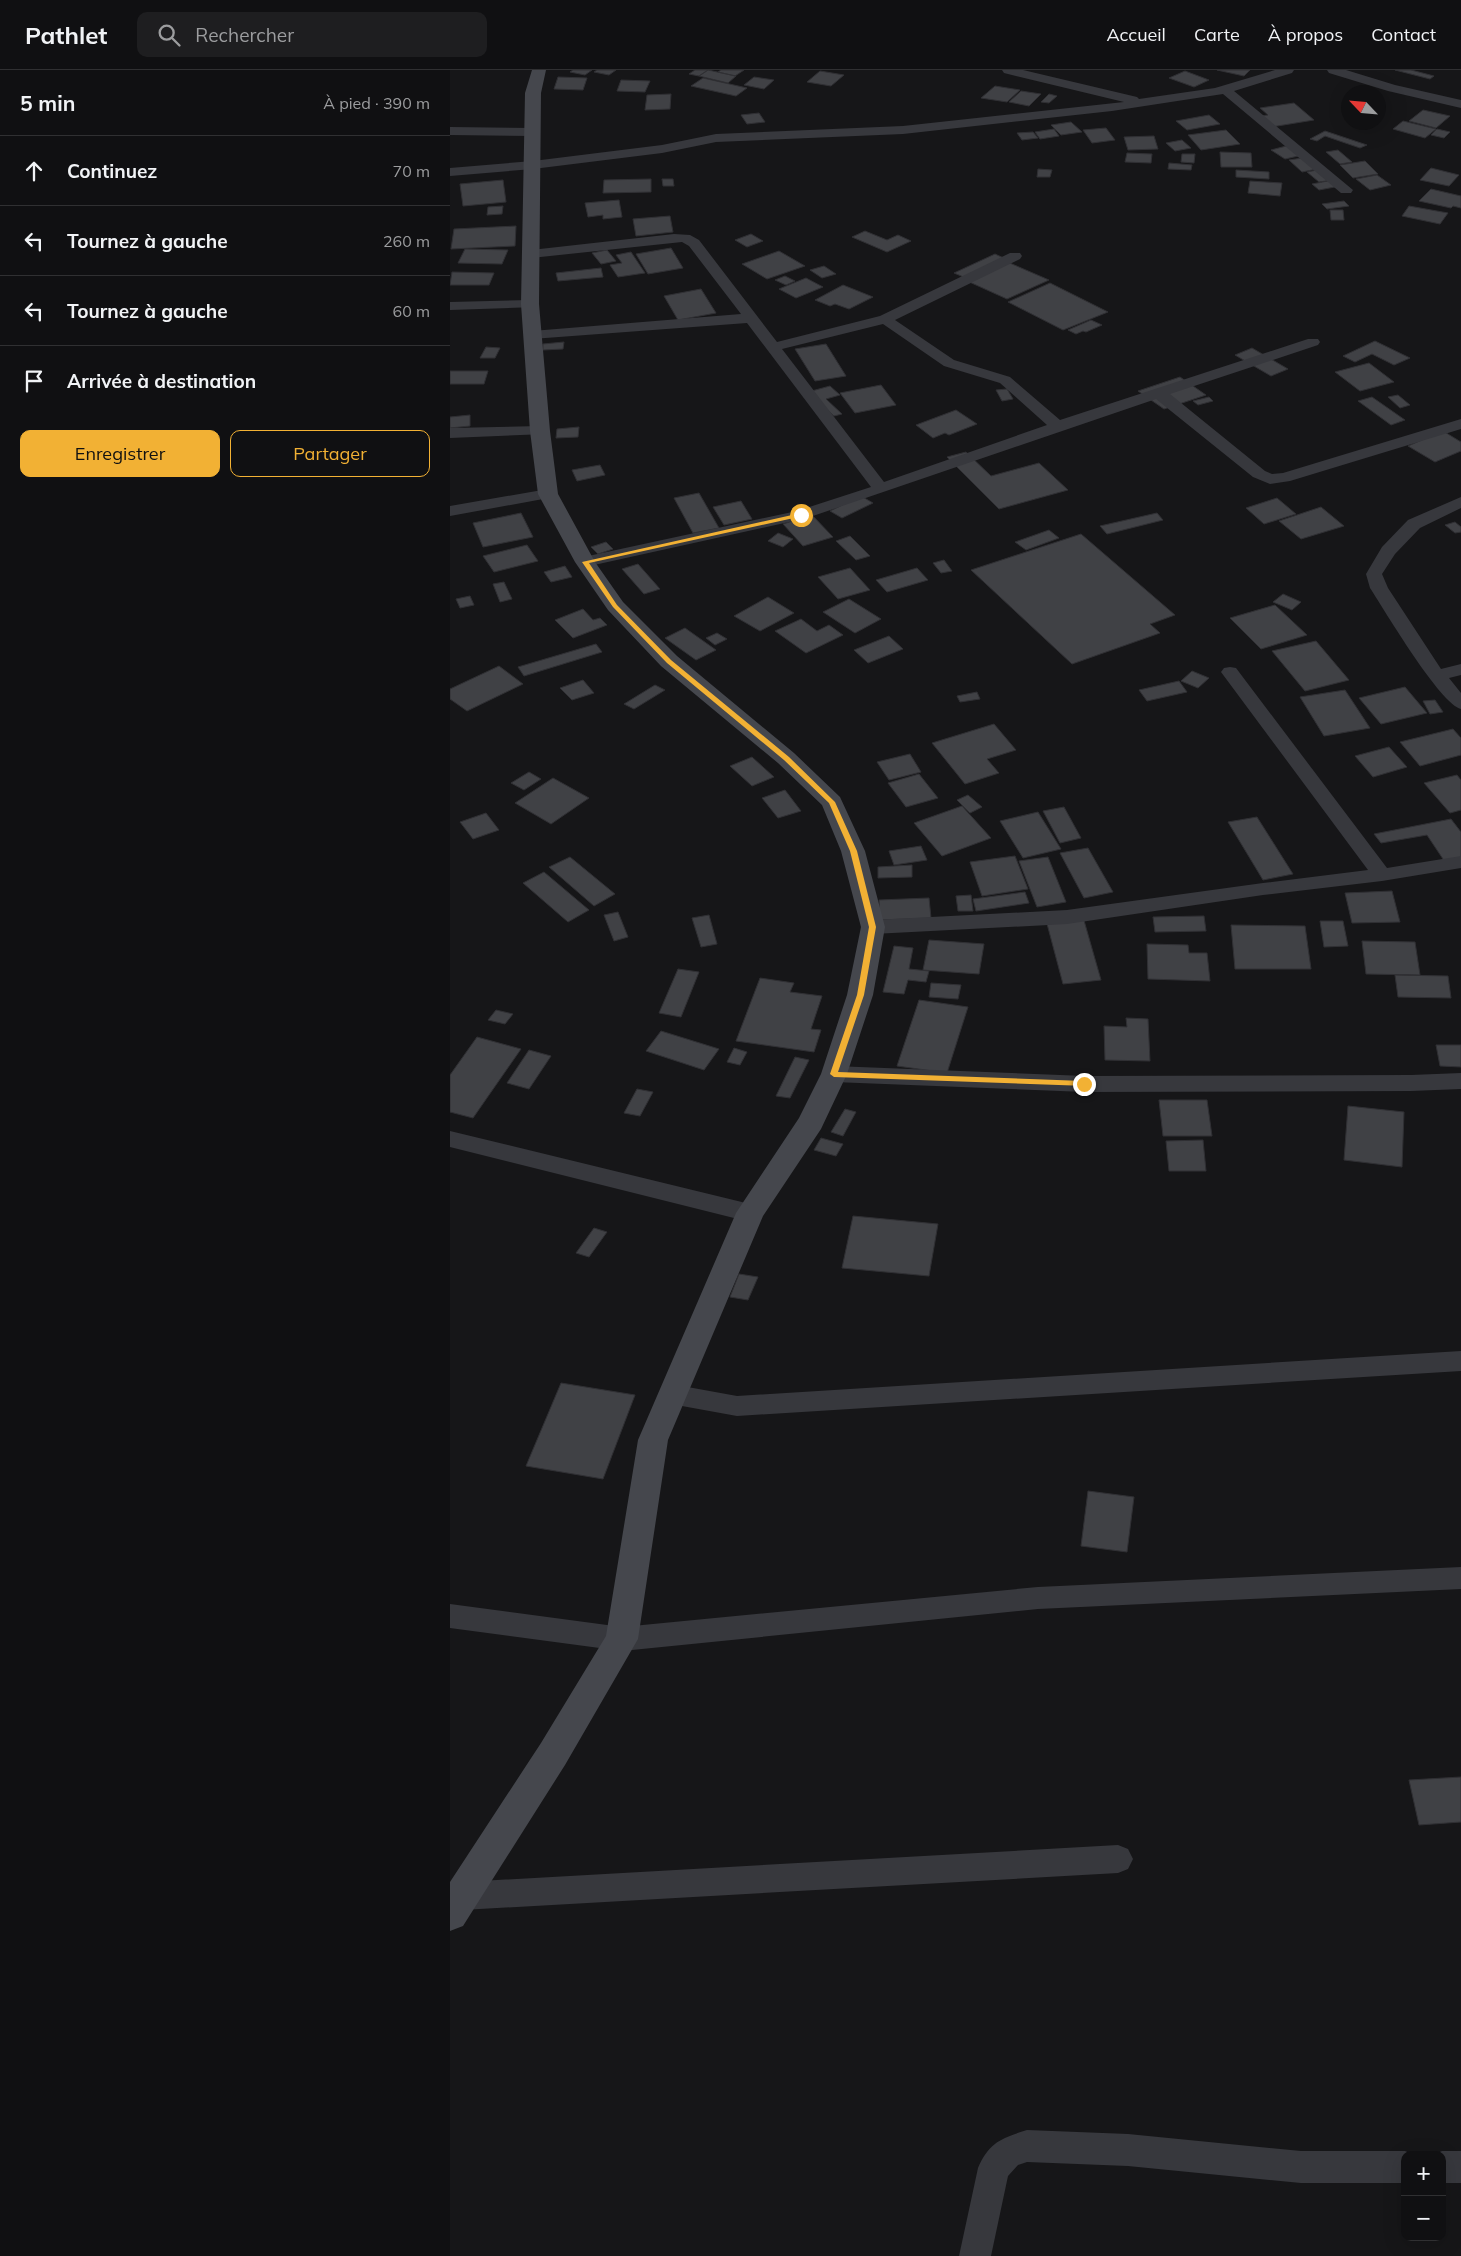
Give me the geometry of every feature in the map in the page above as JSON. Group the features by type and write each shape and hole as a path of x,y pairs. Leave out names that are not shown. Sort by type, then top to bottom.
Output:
{"street":[{"path":"456,1905 553,1754 622,1639 653,1440 671,1394 750,1213 811,1122 834,1074 860,995 872,927 853,851 832,802 786,758 669,661 615,606 585,562 548,494 540,431 530,304 533,94 538,70"},
{"path":"1008,70 1144,103"},
{"path":"450,172 533,165 662,149 716,138 903,130 1144,103 1224,89 1288,70"},
{"path":"1333,70 1392,88 1458,102"},
{"path":"1224,89 1346,190"},
{"path":"450,131 533,132"},
{"path":"531,254 685,238 694,243 882,489"},
{"path":"773,347 885,319 1015,256"},
{"path":"450,306 530,304"},
{"path":"532,335 751,318"},
{"path":"885,319 949,362 1005,380 1058,426"},
{"path":"585,562 801,515 882,489 1058,426 1313,342"},
{"path":"1159,393 1259,474 1270,479 1284,478 1461,424"},
{"path":"450,433 540,431"},
{"path":"450,511 548,494"},
{"path":"1461,502 1414,524 1388,551 1374,574 1379,588 1437,676 1461,704"},
{"path":"1437,676 1461,670"},
{"path":"1230,672 1382,875"},
{"path":"872,927 1067,916 1382,875 1461,862"},
{"path":"834,1074 1084,1084 1411,1083 1461,1081"},
{"path":"450,1139 750,1213"},
{"path":"671,1394 737,1406 1461,1361"},
{"path":"450,1616 622,1639 1038,1598 1461,1578"},
{"path":"456,1905 1118,1859"},
{"path":"975,2256 994,2168 1008,2152 1027,2146 1128,2150 1301,2168 1401,2167"},
{"path":"1446,2167 1461,2167"}],"building":[{"path":"573,70 592,70 585,75 570,72"},
{"path":"597,70 616,70 609,75 594,72"},
{"path":"695,70 708,70 699,76 689,74"},
{"path":"708,70 736,76 728,83 699,76"},
{"path":"721,70 744,70 735,76 718,72"},
{"path":"1217,70 1250,70 1244,76"},
{"path":"1395,70 1411,70 1434,76 1430,79"},
{"path":"820,71 844,75 831,86 807,82"},
{"path":"1185,71 1209,80 1194,87 1169,78"},
{"path":"558,77 587,78 583,90 554,89"},
{"path":"754,77 774,80 764,89 744,85"},
{"path":"703,78 747,88 736,96 691,86"},
{"path":"621,80 650,81 645,92 617,91"},
{"path":"995,86 1020,90 1007,102 981,98"},
{"path":"1021,91 1041,94 1029,106 1009,102"},
{"path":"671,94 670,109 645,110 647,95"},
{"path":"1049,94 1057,96 1049,103 1041,102"},
{"path":"1294,103 1314,120 1265,128 1253,117 1268,115 1260,108"},
{"path":"1423,110 1450,116 1436,128 1409,121"},
{"path":"759,113 765,122 747,124 741,115"},
{"path":"1209,115 1220,124 1187,130 1176,121"},
{"path":"1403,121 1436,129 1425,138 1393,129"},
{"path":"1071,122 1082,132 1061,135 1051,125"},
{"path":"1106,128 1115,140 1092,143 1083,130"},
{"path":"1054,129 1059,136 1040,139 1035,132"},
{"path":"1437,129 1450,132 1444,138 1431,135"},
{"path":"1226,130 1240,144 1201,150 1188,135"},
{"path":"1325,131 1367,145 1360,148 1325,136 1317,141 1310,139"},
{"path":"1033,132 1038,138 1022,140 1017,133"},
{"path":"1154,136 1158,149 1128,150 1124,137"},
{"path":"1182,140 1191,148 1175,151 1166,143"},
{"path":"1294,144 1307,154 1285,159 1271,150"},
{"path":"1338,150 1352,162 1340,164 1326,152"},
{"path":"1220,152 1251,153 1252,167 1221,167"},
{"path":"1127,153 1152,154 1151,163 1125,162"},
{"path":"1182,154 1195,154 1194,163 1181,162"},
{"path":"1309,157 1322,168 1302,172 1289,160"},
{"path":"1365,161 1378,174 1353,178 1340,165"},
{"path":"1169,163 1192,165 1191,170 1168,169"},
{"path":"1431,168 1459,175 1449,186 1420,180"},
{"path":"1038,169 1052,170 1050,177 1037,177"},
{"path":"1322,169 1333,180 1319,182 1307,172"},
{"path":"1236,170 1269,172 1269,179 1236,177"},
{"path":"1377,175 1391,185 1370,190 1356,179"},
{"path":"651,179 651,192 603,193 604,180"},
{"path":"662,179 673,179 674,186 663,186"},
{"path":"503,180 506,202 463,206 460,184"},
{"path":"1333,180 1340,186 1319,190 1312,184"},
{"path":"1250,181 1282,183 1280,196 1248,193"},
{"path":"1431,189 1461,196 1461,208 1453,206 1451,208 1419,201"},
{"path":"619,200 622,217 603,219 603,215 588,217 585,203"},
{"path":"1344,201 1349,206 1327,209 1322,204"},
{"path":"503,206 502,214 487,215 488,207"},
{"path":"1409,206 1448,213 1440,224 1402,216"},
{"path":"1330,210 1343,210 1344,220 1331,220"},
{"path":"670,216 673,232 636,236 633,219"},
{"path":"516,226 515,246 451,249 454,229"},
{"path":"865,231 887,240 898,235 911,241 887,252 852,237"},
{"path":"751,234 763,241 747,247 735,240"},
{"path":"671,248 683,268 648,274 636,254"},
{"path":"465,249 508,250 502,264 458,263"},
{"path":"607,250 616,261 601,264 592,253"},
{"path":"779,251 805,266 767,279 742,264"},
{"path":"631,252 645,273 618,277 610,265 622,263 616,255"},
{"path":"995,254 1006,259 966,278 954,273"},
{"path":"1005,261 1049,280 1007,299 965,280"},
{"path":"824,266 836,274 822,278 810,270"},
{"path":"601,268 603,277 558,281 556,273"},
{"path":"452,272 494,273 489,285 450,285"},
{"path":"785,276 795,281 786,285 775,280"},
{"path":"806,278 823,287 796,298 779,289"},
{"path":"1050,283 1108,312 1063,330 1008,302"},
{"path":"843,285 873,297 849,309 835,304 830,306 815,300"},
{"path":"701,289 716,313 678,320 664,296"},
{"path":"1091,320 1102,325 1076,334 1068,330"},
{"path":"1375,341 1410,358 1394,365 1372,354 1355,362 1343,356"},
{"path":"564,342 563,349 543,350 543,344"},
{"path":"826,344 846,376 815,381 795,349"},
{"path":"486,347 500,348 495,358 480,358"},
{"path":"1252,348 1288,369 1271,376 1235,355"},
{"path":"1369,363 1394,382 1360,391 1335,372"},
{"path":"450,371 488,371 484,384 450,384"},
{"path":"1180,377 1206,395 1164,409 1138,391"},
{"path":"881,385 896,405 855,413 840,393"},
{"path":"830,386 840,395 826,399 842,414 834,416 808,392"},
{"path":"1007,389 1013,399 1002,401 996,390"},
{"path":"1398,395 1410,405 1400,408 1388,397"},
{"path":"1209,397 1213,401 1198,405 1193,401"},
{"path":"1372,397 1405,420 1391,425 1358,401"},
{"path":"956,410 977,424 949,435 945,433 933,438 916,425"},
{"path":"470,415 470,426 450,428 450,417"},
{"path":"579,427 578,437 556,438 557,429"},
{"path":"1443,431 1461,442 1461,451 1435,462 1408,446"},
{"path":"966,452 991,476 1039,463 1068,490 999,509 947,457"},
{"path":"600,465 605,475 577,481 572,470"},
{"path":"699,493 719,528 693,533 674,498"},
{"path":"861,496 873,503 842,518 830,511"},
{"path":"1277,498 1296,514 1264,524 1246,508"},
{"path":"741,501 752,519 724,525 713,507"},
{"path":"1321,507 1344,526 1301,539 1279,521"},
{"path":"521,513 533,537 483,547 473,523"},
{"path":"1157,513 1163,520 1107,534 1100,526"},
{"path":"812,515 833,537 803,546 783,524"},
{"path":"1455,522 1461,527 1461,532 1455,533 1445,525"},
{"path":"1049,530 1059,538 1026,550 1015,542"},
{"path":"778,533 793,539 783,547 768,541"},
{"path":"1081,534 1175,615 1150,624 1160,633 1072,664 971,570"},
{"path":"850,536 870,556 856,560 836,541"},
{"path":"606,542 613,549 598,554 591,547"},
{"path":"527,545 538,561 494,572 483,556"},
{"path":"944,560 952,571 941,573 933,563"},
{"path":"638,564 660,589 644,594 622,569"},
{"path":"565,566 572,577 551,582 544,572"},
{"path":"850,568 870,590 838,599 818,577"},
{"path":"917,568 928,580 887,592 876,580"},
{"path":"504,582 512,599 500,602 493,584"},
{"path":"1283,594 1301,602 1292,610 1273,602"},
{"path":"470,596 474,605 460,608 456,599"},
{"path":"768,597 794,613 760,631 734,616"},
{"path":"849,599 881,619 855,633 823,612"},
{"path":"1275,605 1307,635 1261,649 1230,618"},
{"path":"583,609 593,620 600,618 607,625 573,638 555,620"},
{"path":"801,619 817,631 829,625 843,635 806,653 775,631"},
{"path":"685,628 716,650 696,660 665,638"},
{"path":"717,633 727,639 715,645 706,638"},
{"path":"889,636 903,649 868,663 854,650"},
{"path":"1316,641 1349,680 1305,691 1272,651"},
{"path":"596,644 602,652 524,676 518,667"},
{"path":"499,666 523,684 467,711 450,699 450,689"},
{"path":"1192,671 1209,678 1198,688 1181,681"},
{"path":"583,680 594,693 572,700 560,688"},
{"path":"1179,681 1187,692 1147,701 1139,690"},
{"path":"655,685 665,690 634,709 624,704"},
{"path":"1405,687 1427,713 1381,724 1359,698"},
{"path":"1345,690 1370,728 1324,736 1300,697"},
{"path":"977,692 980,699 960,702 957,696"},
{"path":"1435,700 1443,712 1430,714 1423,701"},
{"path":"994,724 1016,750 987,759 999,773 965,784 932,743"},
{"path":"1453,729 1461,738 1461,755 1420,766 1400,742"},
{"path":"1389,747 1407,767 1373,777 1355,756"},
{"path":"910,754 921,772 889,780 877,762"},
{"path":"752,757 774,777 752,786 730,766"},
{"path":"529,772 541,779 524,790 511,783"},
{"path":"919,774 938,798 906,807 888,783"},
{"path":"1457,775 1461,780 1461,810 1450,813 1424,783"},
{"path":"553,778 589,798 551,824 515,803"},
{"path":"785,790 801,811 778,818 762,798"},
{"path":"968,795 982,807 970,813 957,800"},
{"path":"962,806 991,838 942,856 914,823"},
{"path":"1064,807 1081,838 1060,843 1043,811"},
{"path":"1038,812 1061,849 1023,858 1000,821"},
{"path":"486,813 499,830 473,839 460,822"},
{"path":"1257,817 1293,874 1263,880 1228,822"},
{"path":"1451,819 1461,832 1461,862 1447,865 1427,835 1381,843 1374,834"},
{"path":"921,846 927,860 894,865 889,851"},
{"path":"1088,848 1113,892 1084,898 1060,853"},
{"path":"1015,856 1028,889 982,896 970,862"},
{"path":"570,857 615,894 594,906 549,867"},
{"path":"1048,857 1066,902 1037,907 1019,861"},
{"path":"912,865 912,877 878,878 878,867"},
{"path":"544,872 589,910 568,922 523,883"},
{"path":"1392,891 1400,922 1352,923 1345,893"},
{"path":"1025,892 1029,903 976,911 973,899"},
{"path":"971,895 973,911 958,911 956,896"},
{"path":"929,898 931,918 880,920 879,900"},
{"path":"618,912 628,937 614,941 604,915"},
{"path":"709,915 717,944 701,947 692,918"},
{"path":"1204,916 1206,931 1155,932 1153,917"},
{"path":"1083,917 1101,980 1063,984 1046,920"},
{"path":"1320,921 1343,921 1348,946 1324,947"},
{"path":"1231,925 1305,926 1311,969 1235,969"},
{"path":"929,940 984,944 979,974 923,970"},
{"path":"1362,941 1415,942 1420,975 1366,974"},
{"path":"1147,944 1188,945 1189,953 1207,953 1210,981 1148,979"},
{"path":"894,946 913,948 909,969 929,971 926,982 908,980 904,994 883,992"},
{"path":"678,969 699,972 681,1017 659,1013"},
{"path":"1395,975 1448,976 1451,998 1398,997"},
{"path":"760,978 794,983 790,992 822,996 811,1029 821,1030 814,1052 736,1041"},
{"path":"931,983 961,985 958,999 929,997"},
{"path":"919,1000 968,1007 947,1073 897,1066"},
{"path":"496,1010 513,1014 505,1024 488,1020"},
{"path":"1126,1018 1148,1019 1150,1061 1105,1060 1104,1026 1127,1027"},
{"path":"661,1031 719,1049 704,1070 646,1051"},
{"path":"477,1037 521,1049 473,1118 450,1112 450,1075"},
{"path":"1436,1045 1461,1045 1461,1067 1440,1066"},
{"path":"734,1048 747,1052 740,1065 727,1062"},
{"path":"529,1050 551,1056 529,1089 507,1083"},
{"path":"795,1057 809,1060 790,1098 776,1096"},
{"path":"637,1089 653,1092 640,1116 624,1113"},
{"path":"1159,1100 1207,1100 1212,1136 1163,1136"},
{"path":"1348,1106 1404,1112 1402,1167 1344,1160"},
{"path":"845,1109 856,1112 843,1136 831,1132"},
{"path":"821,1138 843,1144 836,1156 814,1150"},
{"path":"1203,1140 1206,1171 1169,1171 1166,1141"},
{"path":"853,1216 938,1224 929,1276 842,1268"},
{"path":"594,1228 607,1232 589,1257 576,1253"},
{"path":"739,1274 758,1277 748,1300 730,1297"},
{"path":"561,1383 635,1395 603,1479 526,1466"},
{"path":"1088,1491 1134,1497 1127,1552 1081,1546"},
{"path":"1461,1777 1461,1822 1419,1825 1409,1780"}],"route":[{"path":"801,515 585,562 615,606 669,661 786,758 832,802 853,851 872,927 860,995 834,1074 1084,1084"}]}
